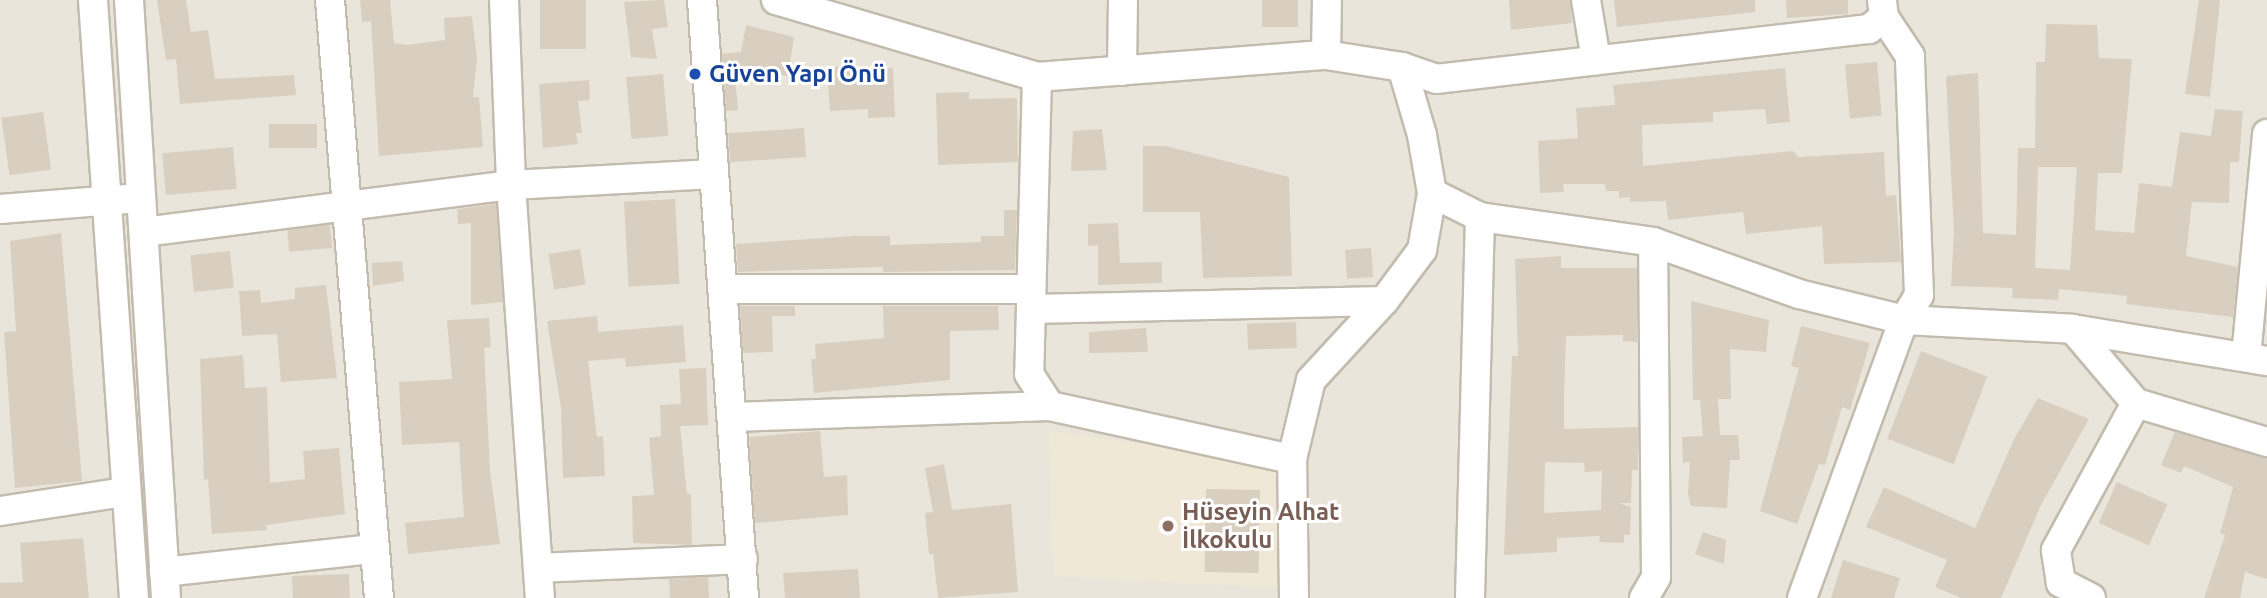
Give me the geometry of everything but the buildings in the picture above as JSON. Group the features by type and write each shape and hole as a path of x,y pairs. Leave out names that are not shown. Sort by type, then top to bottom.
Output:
{"street":[{"path":"93,0 110,201 124,492 134,598"},
{"path":"129,0 165,585 373,549"},
{"path":"330,0 379,598"},
{"path":"504,0 511,185 540,598"},
{"path":"702,0 744,598"},
{"path":"776,0 1037,77 1326,55 1402,67 1436,79 1869,29 1883,9 1910,56 1919,295 1904,320 1802,598"},
{"path":"1122,71 1123,0"},
{"path":"1326,55 1327,0"},
{"path":"1587,0 1596,60"},
{"path":"1294,598 1292,458 1311,380 1384,301 1422,250 1432,193 1422,135 1402,67"},
{"path":"1037,77 1029,374 1050,406"},
{"path":"1432,193 1480,217 1653,242 1799,294 1904,320 2073,330 2256,359 2267,134"},
{"path":"144,232 345,204 511,185 714,174"},
{"path":"0,209 141,197"},
{"path":"1470,598 1480,217"},
{"path":"1644,598 1656,578 1653,242"},
{"path":"722,289 1031,299 1384,301"},
{"path":"2073,330 2136,403 2267,442"},
{"path":"2091,598 2061,583 2056,550 2136,403"},
{"path":"732,417 1050,406 1292,458"},
{"path":"0,511 124,492"},
{"path":"539,568 743,559"}],"shaded area":[{"path":"0,0 2267,0 2267,598 0,598"},
{"name":"Hüseyin Alhat İlkokulu","path":"1049,431 1255,460 1283,476 1287,588 1053,576"}],"place":[{"name":"Güven Yapı Önü","path":"695,74"},
{"name":"Hüseyin Alhat İlkokulu","path":"1168,526"}]}
